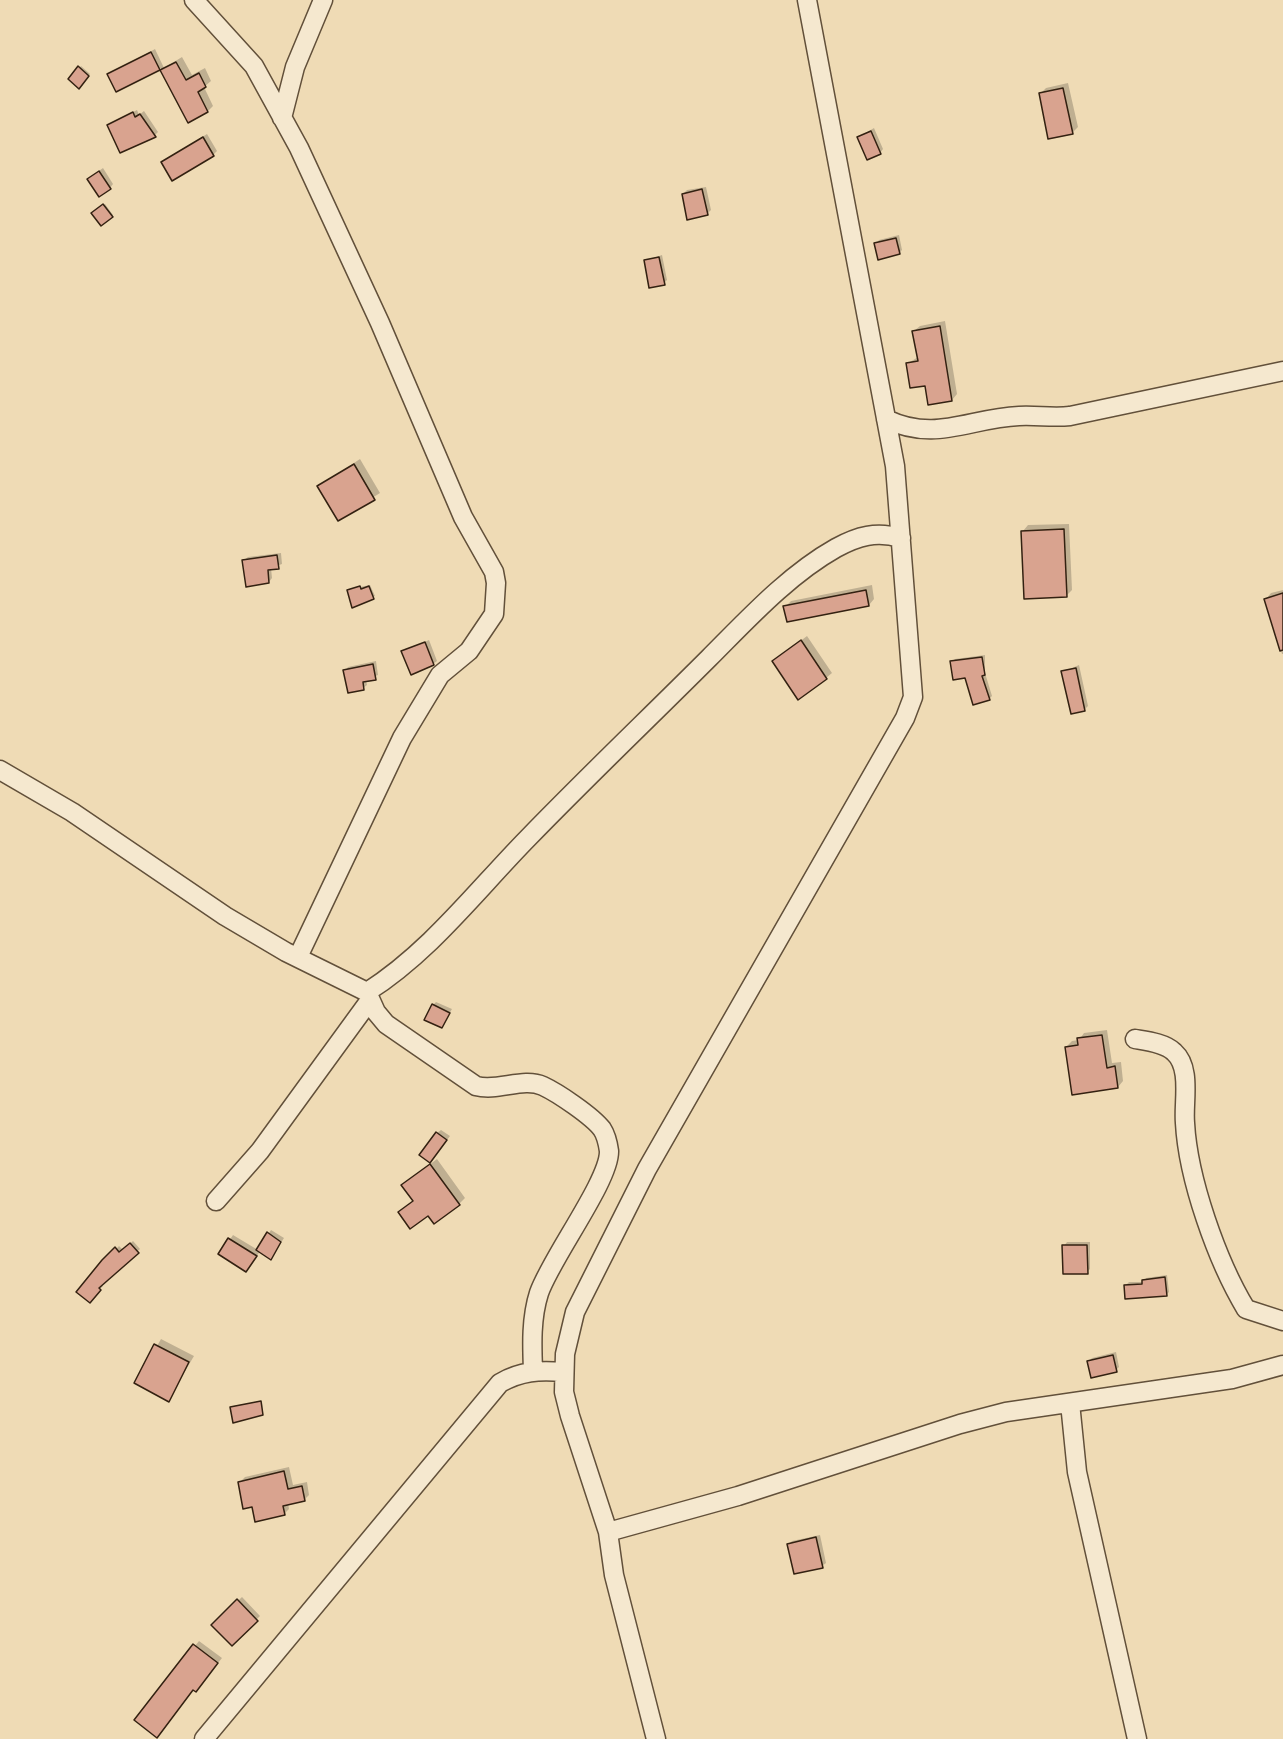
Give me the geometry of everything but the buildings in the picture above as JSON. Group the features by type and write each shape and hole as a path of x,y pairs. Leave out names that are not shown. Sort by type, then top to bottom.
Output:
{"street":[{"path":"194,0 254,66 282,118 380,323 463,517 494,572 496,583 494,614 469,651 440,675 402,738 298,957"},
{"path":"282,118 295,67 323,0"},
{"path":"656,1739 614,1575 608,1532 570,1416 563,1372 575,1312 647,1170 912,706 913,697 895,466 807,0"},
{"path":"886,419 909,430 926,431 1019,416 1053,418 1070,416 1283,371"},
{"path":"216,1201 260,1151 368,996 396,974 427,944 528,838 727,640 797,576 837,548 877,533 901,538"},
{"path":"0,770 72,812 225,916 368,996 386,1024 476,1086 486,1089 528,1083 544,1086 603,1131 609,1153 608,1164 553,1263 539,1294 534,1319 533,1370"},
{"path":"1135,1039 1154,1042 1174,1052 1183,1068 1185,1122 1191,1167 1225,1267 1246,1309 1283,1321"},
{"path":"608,1532 738,1496 960,1424 1006,1412 1232,1379 1283,1365"},
{"path":"204,1739 500,1383 514,1375 533,1370 563,1372"},
{"path":"1070,1403 1077,1472 1137,1739"}]}
